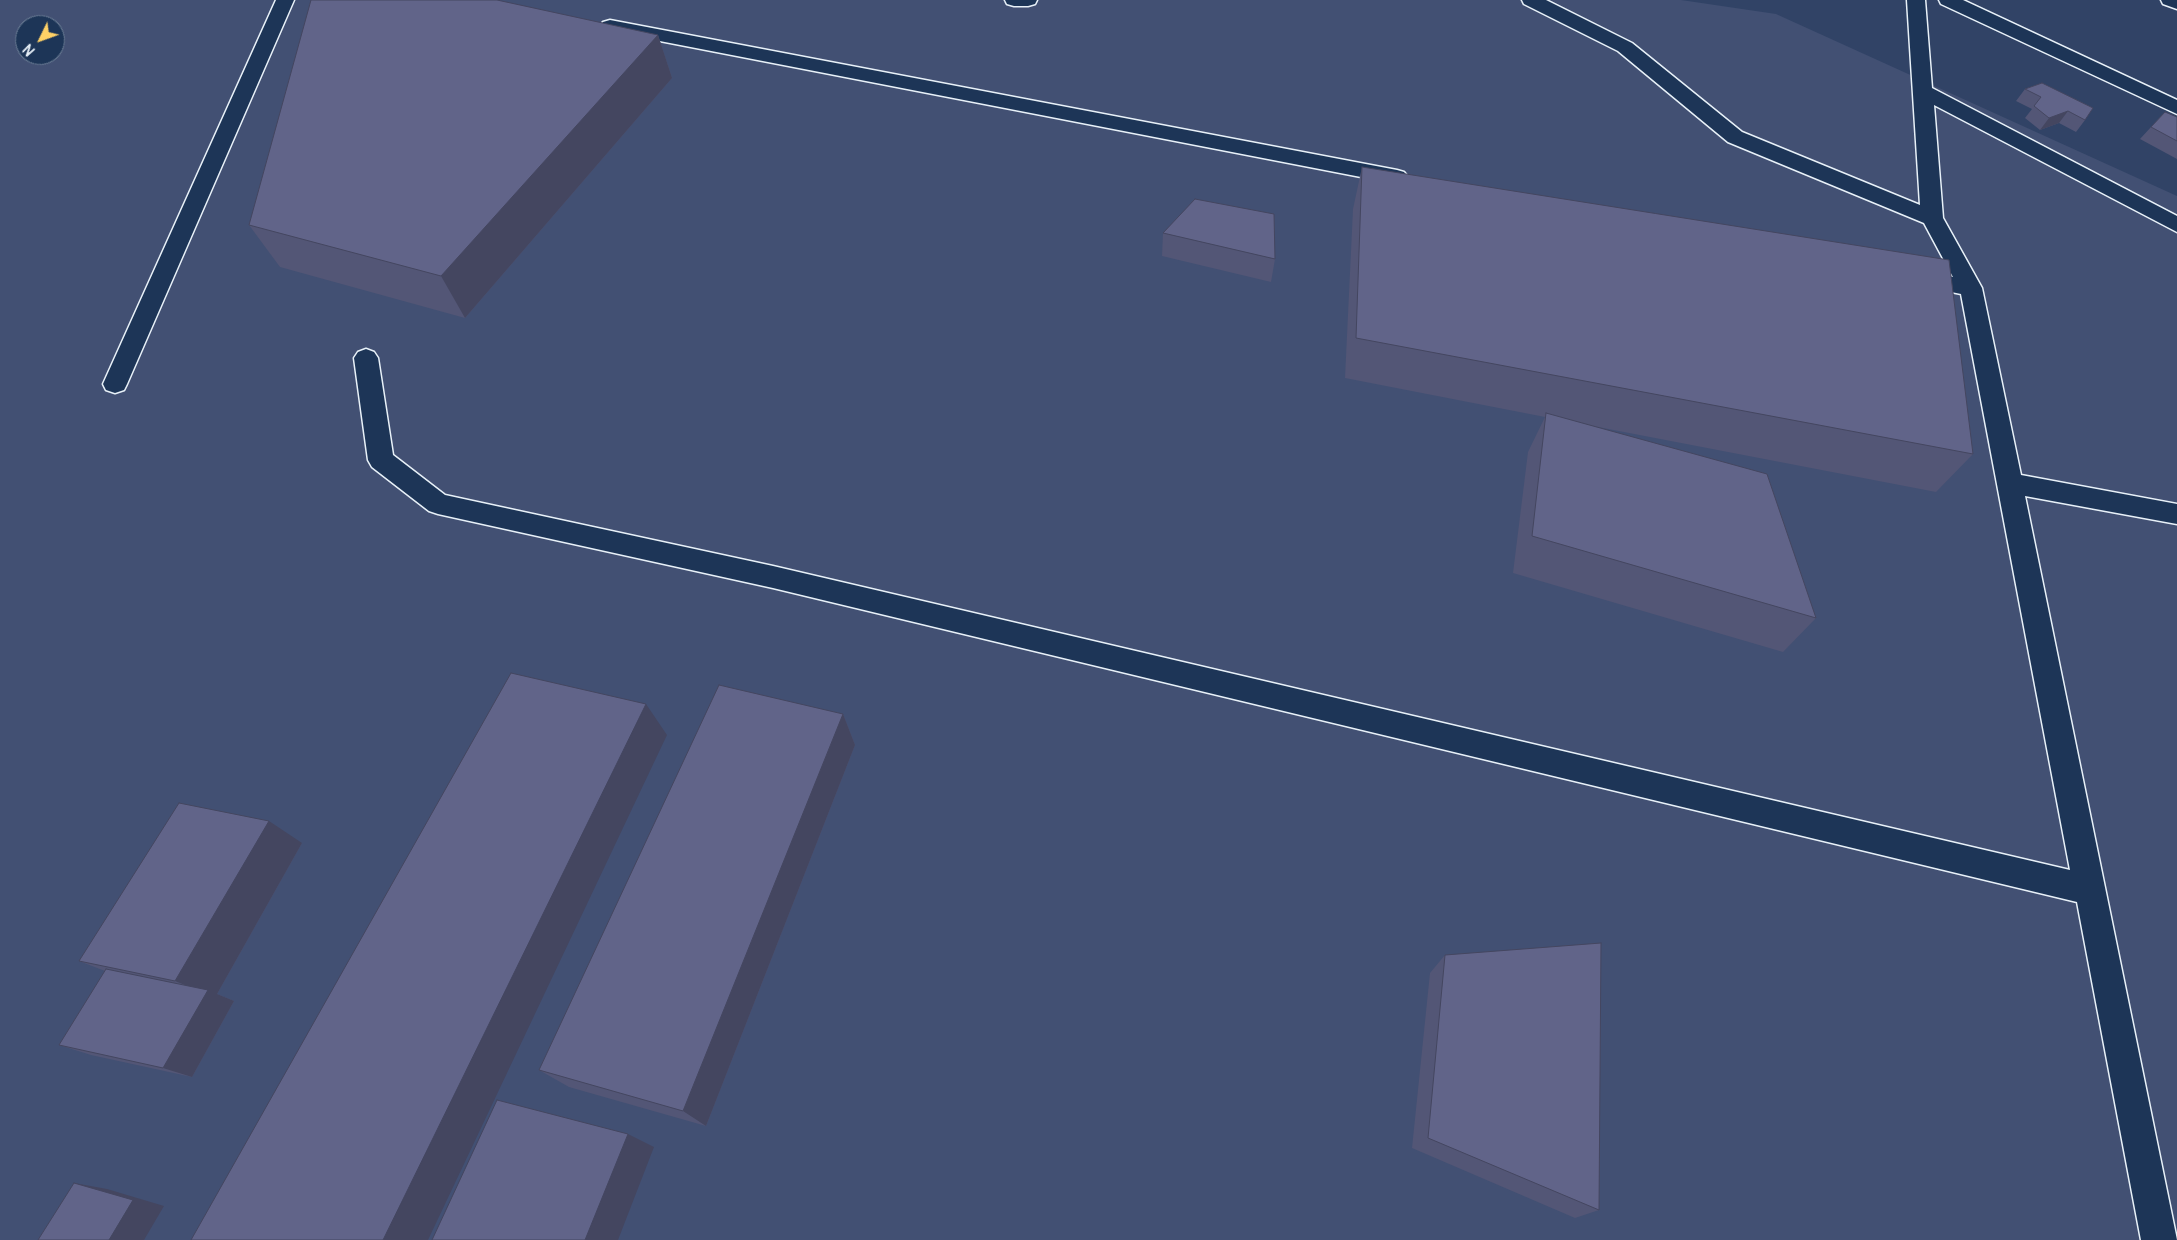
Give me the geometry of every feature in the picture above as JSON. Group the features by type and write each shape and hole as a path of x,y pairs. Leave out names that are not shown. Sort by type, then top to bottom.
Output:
{"street":[{"path":"115,384 285,0"},
{"path":"1014,0 1028,0"},
{"path":"1531,0 1625,47 1735,137 1932,218"},
{"path":"1916,0 1932,218 1971,288 2158,1240"},
{"path":"1948,0 2177,108"},
{"path":"2170,0 2177,3"},
{"path":"594,23 1414,181"},
{"path":"1922,91 2177,225"},
{"path":"1893,273 1971,288"},
{"path":"366,358 381,460 438,504 773,577 2089,890"},
{"path":"2008,483 2177,514"}],"shaded area":[{"path":"0,0 1681,0 1776,14 2177,196 2177,1240 0,1240"}],"building":[{"path":"311,0 497,0 658,35 441,276 249,225"},
{"path":"2042,83 2093,108 2085,120 2068,111 2049,118 2034,106 2041,97 2025,89"},
{"path":"2165,112 2177,117 2177,141 2151,127"},
{"path":"1362,167 1949,260 1973,454 1356,338"},
{"path":"1195,199 1274,214 1275,259 1163,233"},
{"path":"1546,413 1767,474 1816,618 1532,536"},
{"path":"511,673 646,704 383,1240 191,1240"},
{"path":"719,685 843,714 683,1111 539,1070"},
{"path":"179,803 269,821 175,981 79,961"},
{"path":"1601,943 1599,1210 1428,1138 1445,955"},
{"path":"106,969 208,990 163,1068 59,1045"},
{"path":"497,1100 628,1134 585,1240 432,1240"},
{"path":"74,1183 133,1200 109,1240 38,1240"}]}
